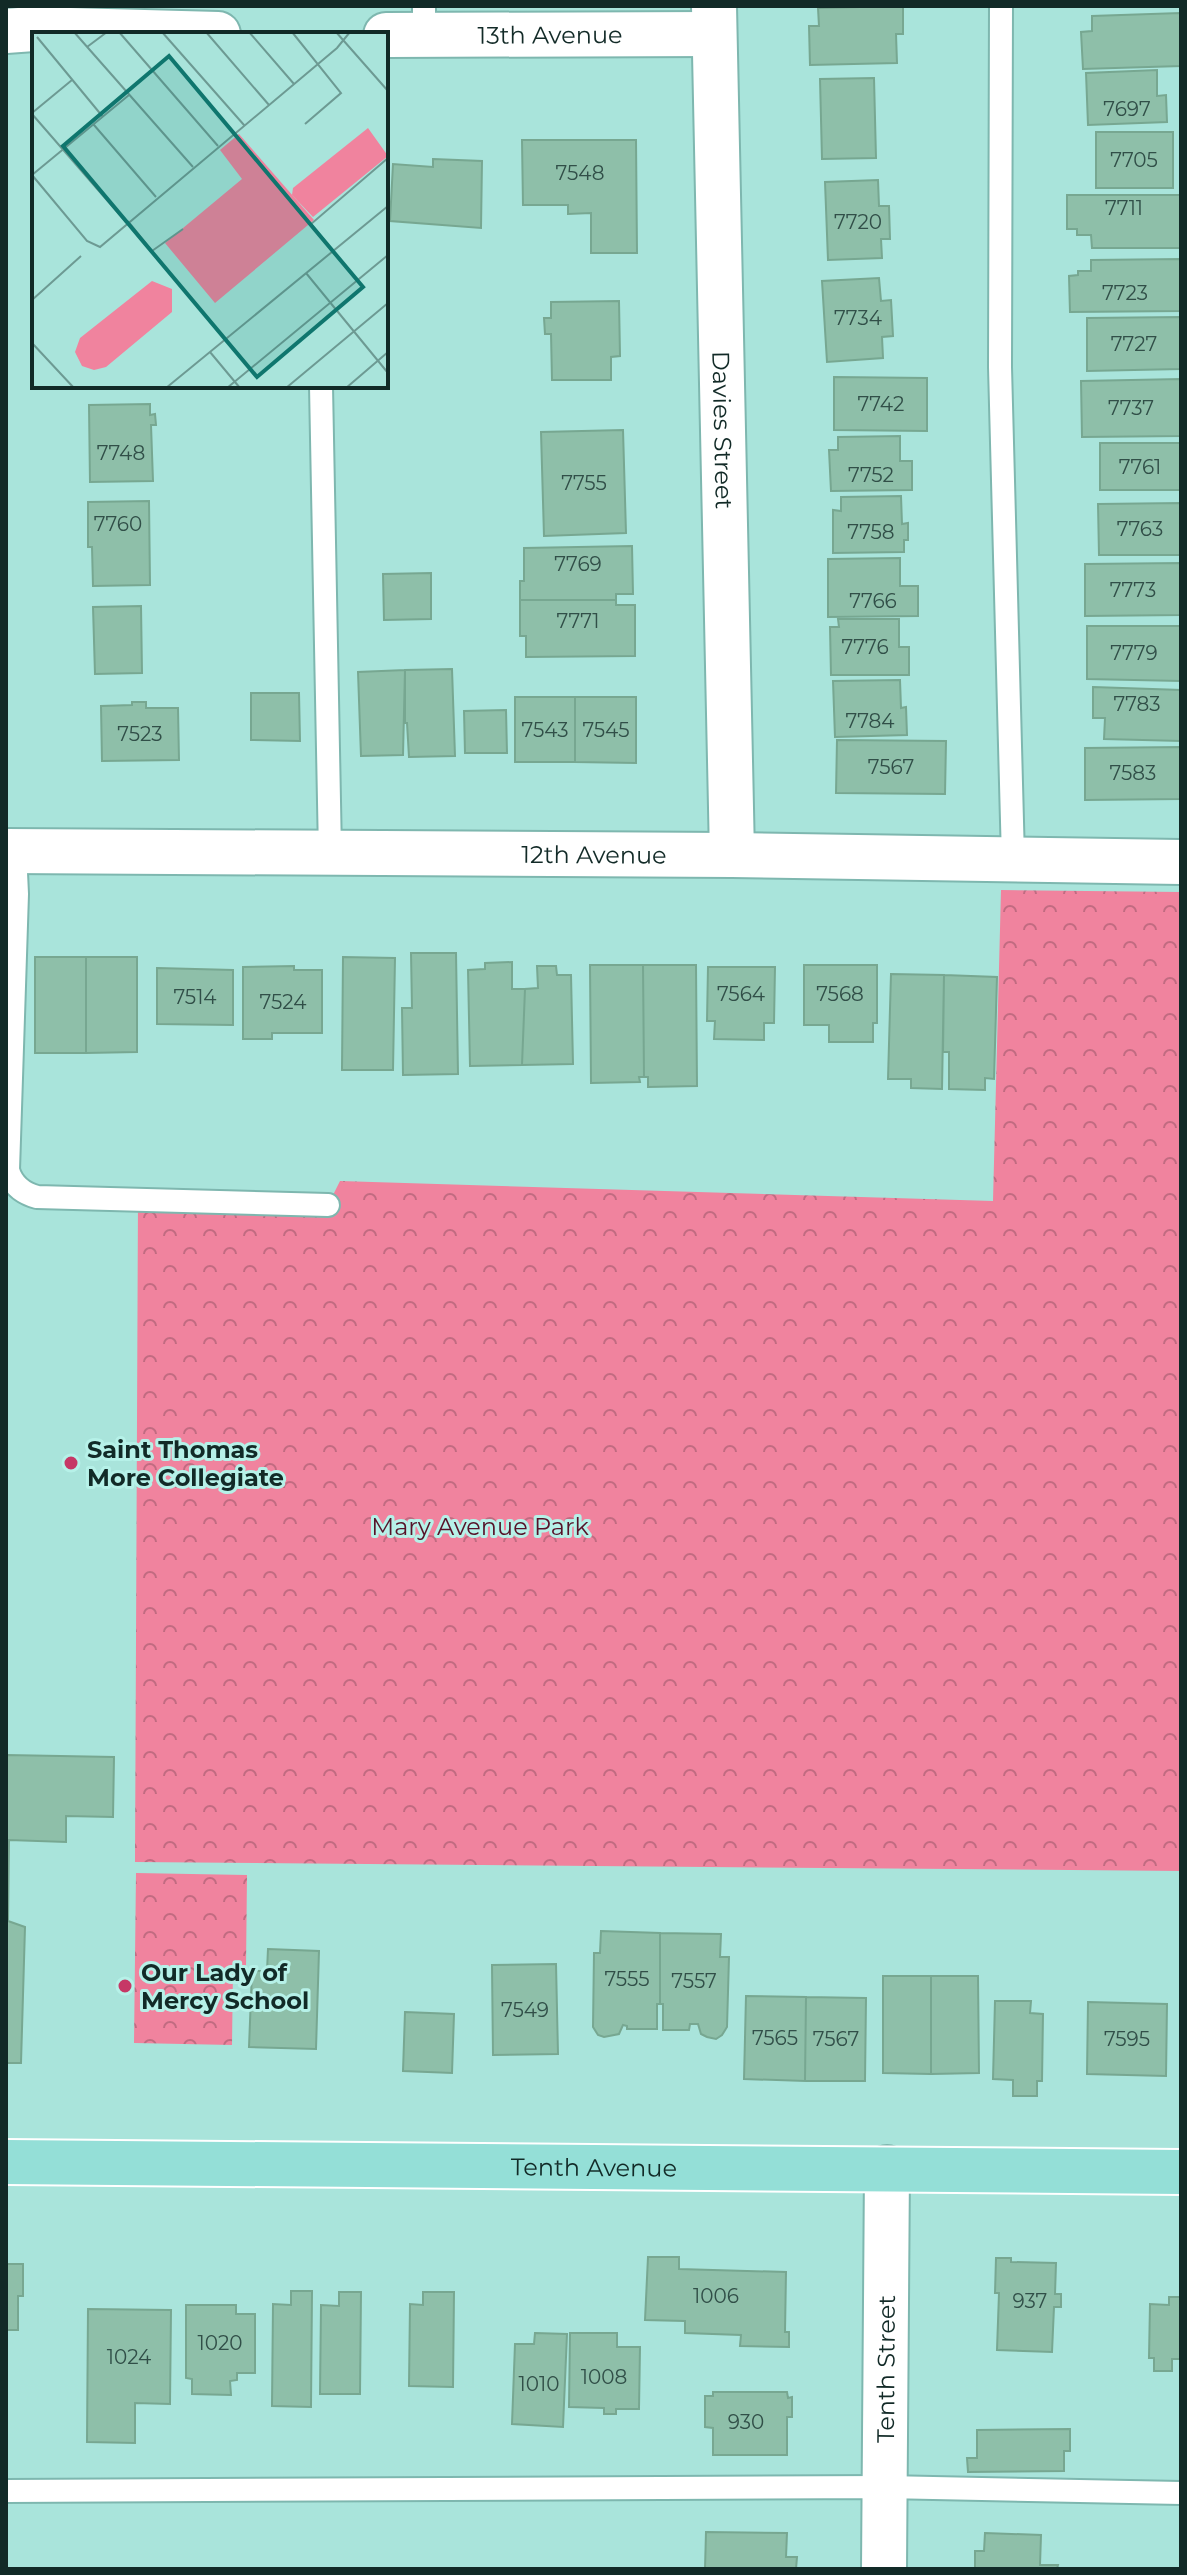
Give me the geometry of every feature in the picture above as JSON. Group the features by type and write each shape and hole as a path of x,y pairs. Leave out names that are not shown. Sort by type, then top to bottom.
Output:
{"main road":[{"name":"Tenth Avenue","path":"6,2162 1181,2172"}],"street":[{"name":"13th Avenue","path":"411,25 714,20"},
{"name":"Davies Street","path":"714,20 732,855"},
{"path":"6,31 144,32"},
{"name":"12th Avenue","path":"11,851 732,855 1181,862"},
{"name":"Tenth Street","path":"884,2569 887,2168"}],"lane":[{"path":"1001,6 1001,382 1013,859"},
{"path":"321,388 330,853"},
{"path":"11,851 17,894 8,1170 11,1179 27,1194 37,1197 328,1205"},
{"path":"6,2491 885,2487 1181,2493"}],"green space":[{"name":"Mary Avenue Park","path":"1001,890 1181,892 1181,1871 135,1862 138,1198 328,1205 340,1181 993,1201"},
{"path":"136,1873 247,1875 246,1967 233,1968 232,2045 134,2043"}],"building":[{"path":"903,6 903,34 896,34 897,63 810,65 809,26 819,26 818,8"},
{"path":"1180,13 1181,66 1083,69 1081,32 1092,31 1092,16"},
{"path":"1157,70 1157,96 1166,95 1167,122 1088,125 1086,73"},
{"path":"874,78 876,158 822,159 820,79"},
{"path":"1096,132 1173,132 1173,188 1096,188"},
{"path":"522,140 636,140 637,253 591,253 591,213 568,214 568,205 523,205"},
{"path":"433,159 482,161 481,228 390,221 393,164 433,167"},
{"path":"878,180 879,206 889,206 890,239 881,239 882,258 828,260 825,182"},
{"path":"1067,195 1181,195 1180,248 1092,248 1091,235 1077,235 1077,229 1067,229"},
{"path":"1181,259 1181,311 1070,312 1069,276 1078,275 1078,271 1091,271 1091,260"},
{"path":"879,278 881,301 891,300 893,336 882,337 883,358 827,362 822,281"},
{"path":"619,301 620,356 611,357 611,380 552,380 551,334 545,334 544,318 551,318 551,302"},
{"path":"1181,317 1181,369 1087,371 1087,318"},
{"path":"834,377 927,378 927,431 834,430"},
{"path":"1181,379 1181,436 1082,437 1081,381"},
{"path":"150,404 150,415 155,414 156,425 151,425 153,481 90,482 89,405"},
{"path":"623,430 626,533 544,536 541,432"},
{"path":"900,436 900,461 912,461 912,490 831,491 829,450 838,450 838,437"},
{"path":"1100,443 1181,443 1181,490 1100,490"},
{"path":"901,496 902,524 908,523 904,552 833,553 833,510 841,511 841,497"},
{"path":"149,501 150,585 93,586 92,547 88,547 88,502"},
{"path":"1181,503 1181,555 1099,555 1098,504"},
{"path":"632,546 633,594 616,594 616,600 520,600 520,581 524,581 524,548"},
{"path":"900,558 900,586 918,586 918,616 828,617 828,559"},
{"path":"1181,563 1181,615 1085,616 1085,564"},
{"path":"431,573 431,619 384,620 383,574"},
{"path":"520,600 616,600 616,605 635,605 635,656 526,657 526,636 520,636"},
{"path":"141,606 142,673 95,674 93,607"},
{"path":"838,619 899,619 899,647 909,647 909,675 831,675 830,627 839,627"},
{"path":"1087,626 1181,626 1181,681 1087,679"},
{"path":"452,669 455,756 409,757 405,723 405,670"},
{"path":"405,670 403,755 361,756 358,672"},
{"path":"900,680 901,708 906,707 907,735 835,737 833,681"},
{"path":"1093,687 1181,690 1181,741 1104,739 1105,718 1093,718"},
{"path":"251,693 299,693 300,741 251,740"},
{"path":"515,697 575,697 575,762 515,762"},
{"path":"575,697 636,697 636,763 575,762"},
{"path":"132,702 146,702 146,708 178,708 179,760 102,761 101,706 132,705"},
{"path":"506,710 507,753 465,753 464,711"},
{"path":"837,740 946,741 945,794 836,793"},
{"path":"1181,747 1181,799 1085,800 1085,748"},
{"path":"411,953 456,953 458,1074 403,1075 402,1008 412,1008"},
{"path":"35,957 86,957 86,1053 35,1053"},
{"path":"86,957 137,957 137,1052 86,1053"},
{"path":"343,957 395,958 393,1070 342,1070"},
{"path":"512,962 512,989 525,989 522,1065 470,1066 468,970 485,969 485,963"},
{"path":"590,965 643,965 644,1077 639,1077 640,1082 591,1083"},
{"path":"643,965 696,965 697,1086 648,1087 648,1077 644,1077"},
{"path":"804,965 877,965 877,1023 873,1023 873,1042 829,1042 829,1025 804,1025"},
{"path":"294,966 294,970 322,970 322,1033 272,1033 272,1039 243,1039 243,967"},
{"path":"537,966 556,966 557,975 571,975 573,1064 522,1065 525,989 538,988"},
{"path":"708,967 775,967 774,1023 764,1023 764,1040 714,1039 715,1021 707,1021"},
{"path":"157,968 233,970 233,1025 157,1024"},
{"path":"891,974 944,975 942,1089 911,1088 911,1079 888,1079"},
{"path":"944,975 997,977 994,1079 985,1078 985,1090 949,1089 949,1052 943,1052"},
{"path":"6,1755 114,1757 113,1817 66,1816 66,1842 9,1840 8,1921 25,1927 21,2063 6,2063"},
{"path":"601,1931 660,1933 657,2029 627,2029 623,2025 619,2034 604,2037 598,2035 593,2027 594,1953 600,1953"},
{"path":"660,1933 721,1934 720,1957 729,1957 727,2027 716,2039 701,2034 698,2024 690,2024 689,2030 663,2030"},
{"path":"268,1949 319,1951 316,2049 249,2047 252,1971 267,1971"},
{"path":"556,1964 558,2054 493,2055 492,1965"},
{"path":"883,1976 931,1976 931,2074 883,2073"},
{"path":"931,1976 978,1976 979,2073 931,2074"},
{"path":"746,1996 806,1997 805,2081 744,2079"},
{"path":"806,1997 866,1998 865,2081 805,2081"},
{"path":"995,2001 1031,2001 1030,2013 1043,2014 1042,2081 1037,2081 1037,2096 1013,2096 1013,2080 993,2079"},
{"path":"1088,2002 1167,2004 1166,2076 1087,2074"},
{"path":"405,2012 454,2014 452,2073 403,2071"},
{"path":"648,2257 679,2257 679,2269 786,2272 785,2332 789,2332 789,2347 740,2346 741,2335 685,2333 685,2321 645,2320"},
{"path":"996,2258 1011,2258 1011,2262 1056,2263 1055,2294 1061,2294 1061,2307 1054,2307 1052,2352 997,2350 999,2293 995,2293"},
{"path":"6,2264 23,2264 23,2296 18,2296 18,2330 6,2330"},
{"path":"291,2291 312,2291 311,2407 272,2406 273,2304 291,2305"},
{"path":"339,2292 361,2292 360,2394 320,2394 321,2305 339,2306"},
{"path":"423,2292 454,2292 453,2387 409,2386 410,2304 423,2305"},
{"path":"1169,2297 1181,2297 1181,2359 1172,2359 1172,2371 1154,2371 1154,2358 1149,2358 1150,2304 1169,2305"},
{"path":"186,2305 236,2305 236,2314 255,2314 255,2373 237,2373 237,2380 230,2381 231,2395 192,2394 192,2379 186,2378"},
{"path":"88,2309 171,2310 170,2404 135,2403 135,2443 87,2442"},
{"path":"535,2333 567,2334 563,2427 512,2424 515,2344 534,2344"},
{"path":"570,2333 617,2333 617,2347 640,2347 639,2409 616,2409 616,2414 604,2414 604,2408 569,2407"},
{"path":"713,2392 787,2392 788,2398 792,2397 792,2417 787,2417 787,2455 713,2455 713,2428 705,2427 705,2396 713,2396"},
{"path":"1070,2429 1070,2451 1064,2451 1064,2471 968,2472 967,2458 977,2458 977,2430"},
{"path":"706,2532 787,2533 786,2557 797,2557 796,2569 705,2569"},
{"path":"985,2533 1041,2535 1040,2565 1058,2565 1057,2569 975,2569 975,2551 984,2551"}],"place":[{"name":"Saint Thomas More Collegiate","path":"71,1463"},
{"name":"Our Lady of Mercy School","path":"125,1986"}]}
